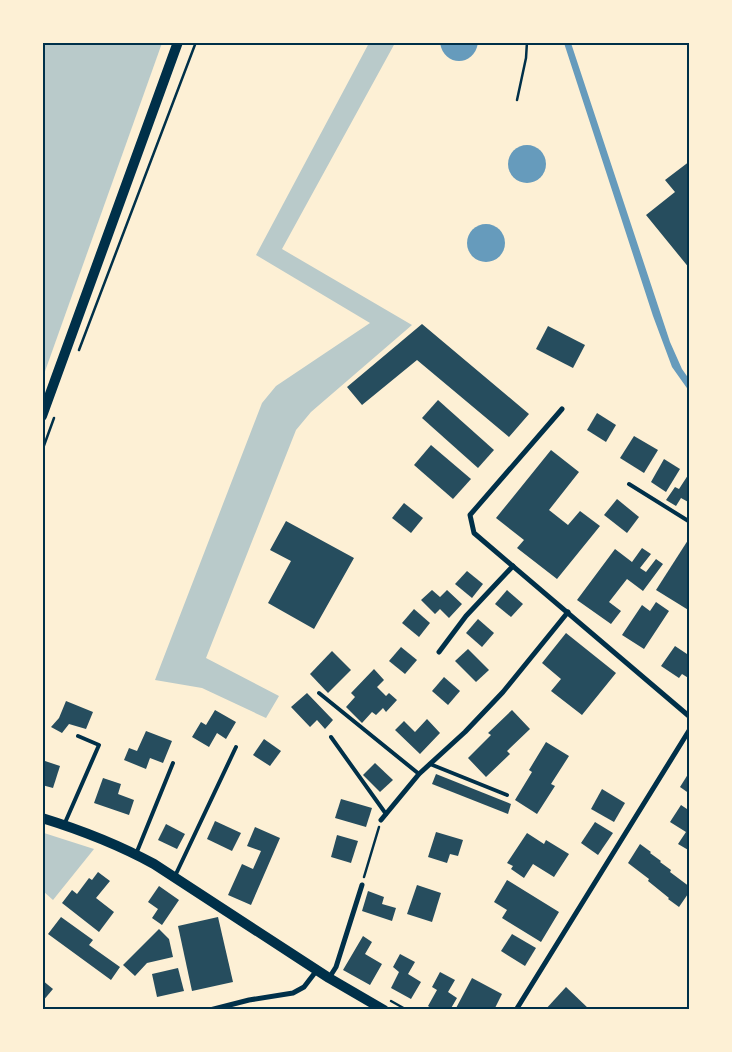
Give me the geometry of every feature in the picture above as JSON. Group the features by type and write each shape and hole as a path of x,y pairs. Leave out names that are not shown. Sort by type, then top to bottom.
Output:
{"main road":[{"path":"42,416 178,42"},
{"path":"42,818 136,854 174,876 329,978 384,1010"}],"street":[{"path":"562,409 470,515 474,532 690,717"},
{"path":"439,652 466,616 512,566"},
{"path":"381,820 419,774 465,732 504,692 568,612"},
{"path":"516,1010 690,729"},
{"path":"329,978 336,967 362,885"},
{"path":"210,1010 249,1000 293,993 304,986 317,970"}],"lane":[{"path":"629,484 690,522"},
{"path":"319,693 419,774"},
{"path":"64,825 99,745 78,736"},
{"path":"331,737 386,814"},
{"path":"174,876 236,747"},
{"path":"136,854 173,763"},
{"path":"430,764 507,795"}],"path":[{"path":"76,358 196,42"},
{"path":"517,100 526,58 527,42"},
{"path":"42,451 56,414"},
{"path":"362,885 381,820"}],"shaded area":[{"path":"42,43 162,43 43,377 42,377"},
{"path":"369,43 395,43 282,249 412,325 311,412 296,430 206,658 279,696 266,718 202,688 155,680 262,403 276,386 370,323 256,255"},
{"path":"44,833 94,849 53,900 43,891"}],"water":[{"path":"440,42 478,43 471,56 459,61 447,56"},
{"path":"564,43 571,43 670,342 682,369 689,379 689,391 672,367 653,316"},
{"path":"527,145 534,146 540,151 545,157 545,171 540,177 534,182 527,183 520,182 514,177 509,171 508,164 509,157 514,151 520,146"},
{"path":"486,224 493,225 499,230 504,236 504,250 499,256 493,261 486,262 479,261 473,256 468,250 467,243 468,236 473,230 479,225"}],"building":[{"path":"690,161 690,269 646,215 675,192 665,180"},
{"path":"422,324 529,414 509,437 417,360 362,405 347,387"},
{"path":"548,326 585,345 573,368 536,349"},
{"path":"438,400 494,450 478,468 422,418"},
{"path":"597,413 616,425 606,442 587,430"},
{"path":"634,436 658,450 644,473 620,458"},
{"path":"431,445 471,479 453,499 414,465"},
{"path":"551,450 579,472 549,510 568,525 580,511 600,526 557,579 517,548 524,540 496,518"},
{"path":"664,459 680,469 666,492 651,482"},
{"path":"690,472 690,503 681,498 676,506 666,500 675,487 679,489"},
{"path":"617,499 639,517 627,533 604,515"},
{"path":"404,503 423,518 411,533 392,518"},
{"path":"286,521 354,558 314,629 268,603 291,561 270,550"},
{"path":"690,537 690,611 656,590"},
{"path":"642,548 651,554 640,568 646,572 656,559 663,564 643,591 627,579 609,602 621,611 611,624 577,600 615,549 632,562"},
{"path":"467,571 483,584 472,598 455,584"},
{"path":"432,590 440,597 447,590 462,604 449,618 440,609 435,614 421,600"},
{"path":"507,590 523,604 511,617 495,604"},
{"path":"656,602 669,611 644,649 622,635 642,605 650,611"},
{"path":"414,609 430,623 419,637 402,623"},
{"path":"478,619 494,633 482,647 466,633"},
{"path":"566,633 616,673 582,715 551,691 561,679 542,663"},
{"path":"675,646 690,656 690,679 682,674 679,678 661,666"},
{"path":"401,647 417,660 405,674 389,661"},
{"path":"468,649 489,670 476,682 455,661"},
{"path":"332,651 351,670 328,693 310,674"},
{"path":"374,669 384,680 377,687 386,696 389,693 397,700 386,712 383,708 376,715 372,712 362,723 346,707 355,697 351,693"},
{"path":"444,677 460,691 448,705 432,691"},
{"path":"307,693 333,720 325,729 317,720 310,727 291,707"},
{"path":"66,701 93,712 86,729 69,724 62,733 51,727 59,718"},
{"path":"215,710 236,722 226,739 217,733 209,747 192,737 201,722 206,725"},
{"path":"512,710 530,729 507,751 510,754 486,777 468,758 491,735 488,733"},
{"path":"427,719 440,733 420,754 395,730 404,721 415,732"},
{"path":"146,731 172,741 163,763 150,758 146,769 124,760 129,748 137,751"},
{"path":"264,739 281,751 270,766 253,755"},
{"path":"546,742 569,756 551,784 555,786 537,814 515,800 532,772 529,770"},
{"path":"42,760 60,766 53,788 42,785"},
{"path":"375,763 393,780 380,792 363,775"},
{"path":"690,771 690,794 680,787"},
{"path":"436,774 511,804 508,814 432,784"},
{"path":"103,778 121,784 118,794 134,800 129,815 94,803"},
{"path":"602,789 625,803 614,822 591,809"},
{"path":"341,799 372,808 366,827 335,818"},
{"path":"681,805 690,811 690,851 678,844 686,832 670,822"},
{"path":"215,821 241,833 232,851 207,839"},
{"path":"595,822 613,833 598,855 581,843"},
{"path":"166,824 185,834 177,849 158,840"},
{"path":"255,827 280,838 251,905 228,895 242,864 253,869 261,851 247,846"},
{"path":"436,832 463,840 458,856 450,854 447,863 428,857"},
{"path":"527,833 544,844 546,840 569,854 554,877 533,864 524,878 511,869 513,866 507,863"},
{"path":"337,835 358,841 351,863 331,857"},
{"path":"640,844 671,870 670,872 690,887 690,891 679,907 648,881 649,879 628,863"},
{"path":"98,872 110,881 96,898 114,912 99,932 62,903 72,890 77,894 89,878 92,880"},
{"path":"507,880 559,912 541,942 502,918 507,910 494,902"},
{"path":"417,885 441,893 432,922 407,914"},
{"path":"159,886 179,900 162,925 152,918 158,909 148,902"},
{"path":"368,891 384,897 382,904 396,908 392,921 362,911"},
{"path":"61,917 93,940 89,945 120,967 111,980 48,934"},
{"path":"218,917 233,982 192,991 178,926"},
{"path":"159,929 169,939 173,957 147,963 135,976 123,965"},
{"path":"512,934 536,948 525,966 501,951"},
{"path":"363,936 372,942 365,954 382,964 370,985 343,970"},
{"path":"400,954 415,962 408,974 421,982 411,999 391,988 399,972 393,967"},
{"path":"178,968 184,991 157,997 152,974"},
{"path":"440,972 455,980 448,992 457,998 450,1010 434,1010 428,1006 437,990 432,987"},
{"path":"472,978 502,994 494,1010 455,1010"},
{"path":"42,980 53,989 42,1002"},
{"path":"566,987 590,1010 545,1010"}]}
